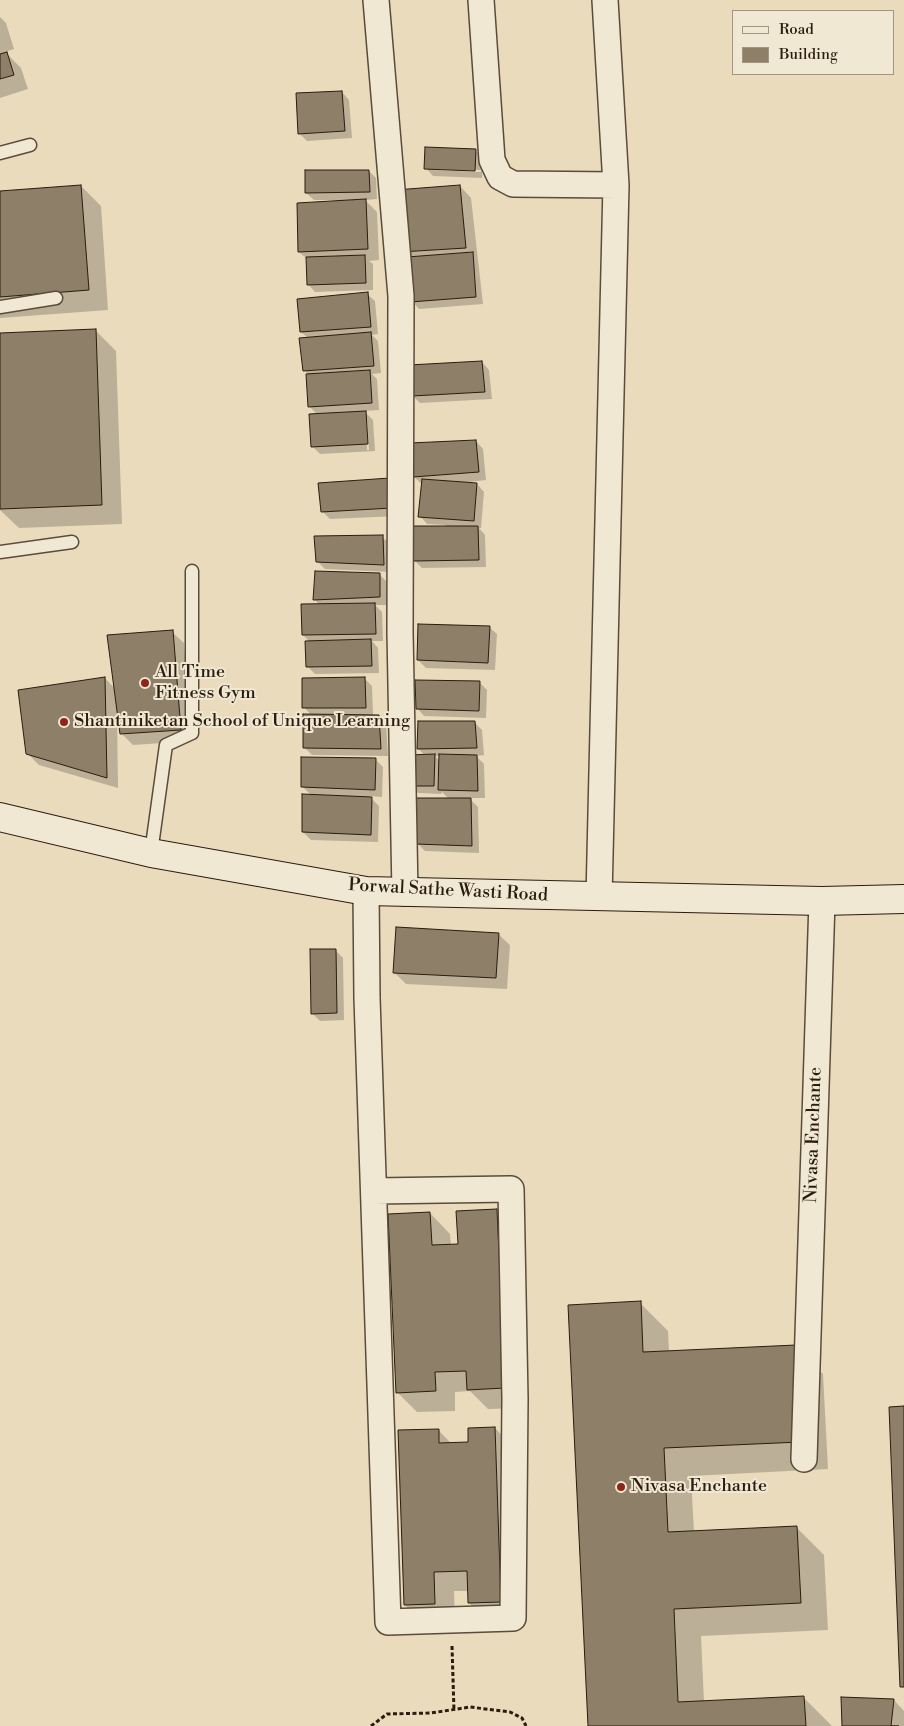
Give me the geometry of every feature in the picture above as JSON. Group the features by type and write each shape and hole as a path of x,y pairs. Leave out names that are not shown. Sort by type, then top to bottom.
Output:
{"street":[{"path":"376,0 401,296 400,632 405,893"},
{"path":"481,0 492,160 500,177 513,184 616,185"},
{"path":"599,897 616,185 605,0"},
{"name":"Porwal Sathe Wasti Road","path":"0,817 151,853 366,891 822,901 904,899"},
{"path":"366,891 374,1191 388,1622 513,1618 516,1399 511,1189 374,1191"},
{"name":"Nivasa Enchante","path":"804,1459 822,901"}],"lane":[{"path":"0,153 30,145"},
{"path":"0,308 56,298"},
{"path":"0,552 72,542"},
{"path":"151,853 166,745 192,733 192,571"}],"path":[{"path":"451,1620 454,1711"},
{"path":"371,1726 387,1714 454,1711 470,1707 510,1712 522,1718 526,1726"}],"building":[{"path":"7,52 14,75 0,79 0,54"},
{"path":"342,91 345,131 298,134 296,93"},
{"path":"425,147 476,149 475,171 424,169"},
{"path":"305,170 369,170 370,192 305,193"},
{"path":"81,185 89,290 0,297 0,191"},
{"path":"460,185 466,248 400,252 395,190"},
{"path":"366,199 368,249 298,252 297,203"},
{"path":"473,252 476,297 410,302 407,257"},
{"path":"365,255 366,283 307,285 306,257"},
{"path":"368,292 371,327 300,332 297,299"},
{"path":"96,329 102,505 0,509 0,333"},
{"path":"371,332 374,366 303,371 299,338"},
{"path":"482,361 485,392 412,396 409,365"},
{"path":"370,370 372,403 308,407 306,374"},
{"path":"366,411 368,444 311,447 309,414"},
{"path":"476,440 479,472 413,477 410,443"},
{"path":"390,478 392,508 321,512 318,483"},
{"path":"422,479 477,483 474,521 418,517"},
{"path":"412,526 478,526 479,560 413,561"},
{"path":"383,535 384,565 316,562 314,536"},
{"path":"315,571 380,573 380,597 313,600"},
{"path":"375,603 376,634 302,635 301,604"},
{"path":"418,624 490,626 488,663 417,660"},
{"name":"All Time Fitness Gym","path":"173,630 181,730 120,734 107,635"},
{"path":"371,639 372,666 306,667 305,641"},
{"name":"Shantiniketan School of Unique Learning","path":"105,677 107,778 26,754 18,690"},
{"path":"365,677 366,708 302,708 302,678"},
{"path":"415,680 480,681 479,711 416,709"},
{"path":"303,714 379,715 381,749 303,748"},
{"path":"418,721 475,721 477,748 417,749"},
{"path":"435,754 434,786 409,786 408,755"},
{"path":"439,754 477,755 478,791 438,790"},
{"path":"301,757 376,758 375,790 301,787"},
{"path":"302,794 372,797 371,835 302,832"},
{"path":"416,798 471,798 472,846 416,844"},
{"path":"396,927 499,933 496,978 393,973"},
{"path":"310,949 336,949 337,1013 311,1014"},
{"path":"497,1209 505,1388 467,1390 466,1371 435,1372 436,1391 396,1393 388,1214 430,1212 432,1245 458,1244 456,1211"},
{"name":"Nivasa Enchante","path":"641,1301 643,1352 796,1345 800,1442 664,1448 668,1532 797,1526 801,1603 674,1609 678,1702 804,1696 806,1726 588,1726 568,1305"},
{"path":"904,1406 904,1687 900,1687 889,1407"},
{"path":"495,1427 501,1602 468,1603 467,1571 434,1572 435,1604 404,1605 398,1430 439,1429 439,1443 468,1442 468,1428"},
{"path":"841,1697 894,1699 891,1726 842,1726"}],"place":[{"name":"All Time Fitness Gym","path":"145,683"},
{"name":"Shantiniketan School of Unique Learning","path":"64,722"},
{"name":"Nivasa Enchante","path":"621,1487"}]}
